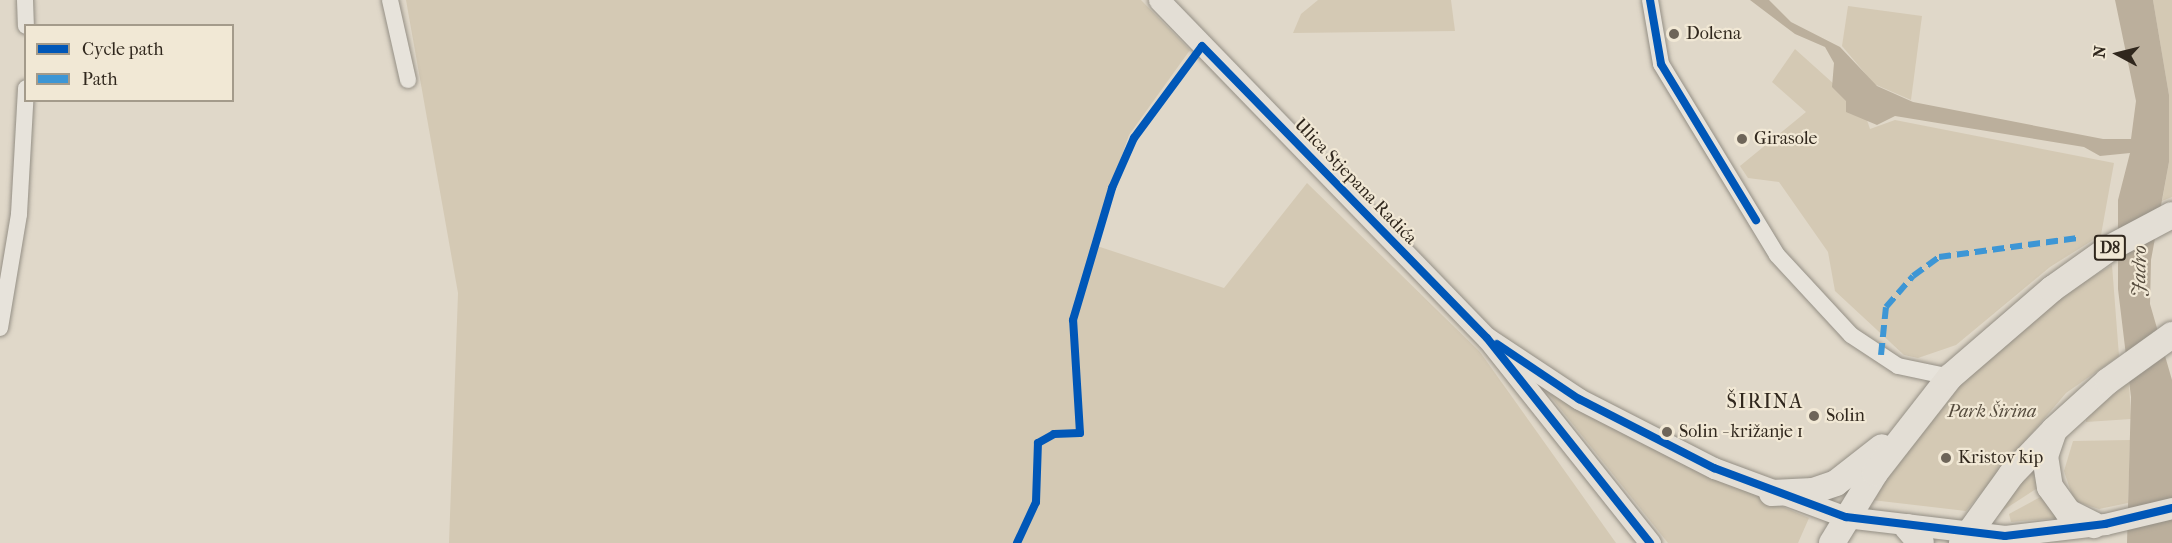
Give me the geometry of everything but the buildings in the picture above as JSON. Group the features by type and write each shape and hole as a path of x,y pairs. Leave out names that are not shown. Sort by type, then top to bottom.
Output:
{"highway":[{"name":"D8","path":"1832,543 1846,518 1910,424 1950,377 2052,289 2110,248 2172,215"},
{"path":"1965,538 2011,475 2054,430 2108,381 2172,335"},
{"path":"1772,493 1813,491 1836,483 1910,424"},
{"path":"2054,430 2045,456 2050,487 2068,512 2100,524"}],"main road":[{"name":"Ulica Stjepana Radića","path":"1159,0 1487,338"},
{"path":"1487,338 1599,410 1772,493 1846,518 1914,535 1965,538 2035,534 2100,524 2172,508"},
{"path":"1487,338 1650,543"},
{"path":"2067,543 2100,524"}],"street":[{"path":"25,0 26,24"},
{"path":"390,0 408,80"},
{"path":"1650,0 1661,64 1777,255 1851,335 1899,366 1950,377"},
{"path":"0,328 19,214 25,102"}],"green space":[{"path":"406,0 1141,0 1190,50 1129,135 1091,244 1224,288 1307,183 1480,352 1616,543 449,543 458,293"},
{"path":"1318,0 1451,0 1455,31 1293,33 1301,14"},
{"path":"2153,0 2172,0 2172,197 2162,201 2169,162 2169,95"},
{"path":"1848,6 1922,16 1911,100 1874,84 1842,46"},
{"path":"1795,49 1864,111 1870,129 1895,120 2114,163 2101,235 2050,267 1956,345 1918,358 1904,355 1835,291 1828,252 1779,182 1748,178 1740,166 1806,112 1772,82"},
{"name":"Park Širina","path":"2112,265 2119,356 2066,393 1966,511 1872,500 1896,460 1960,382 2049,303"},
{"path":"1539,382 1706,474 1809,518 1798,543 1668,543"},
{"path":"2129,382 2131,419 2086,422 2086,417"},
{"path":"2130,440 2128,503 2099,509 2074,501 2064,471 2073,441"},
{"path":"2034,462 2039,487 1999,513"},
{"path":"2044,495 2059,518 2011,522 2009,514"}],"water":[{"name":"Jadro","path":"1750,0 1769,0 1791,22 1840,47 1877,86 1913,102 2103,139 2131,139 2136,101 2115,0 2153,0 2169,95 2169,162 2151,260 2150,304 2172,380 2172,543 2127,543 2131,397 2118,289 2118,200 2130,153 2100,156 2084,147 1895,116 1877,125 1846,112 1846,101 1832,87 1834,63 1825,47 1795,34"}],"marked path":[{"path":"1881,355 1886,307 1913,276 1939,257 2078,238"}],"cycle path":[{"path":"1650,0 1661,64 1756,220"},
{"path":"1017,543 1036,502 1038,443 1054,434 1080,433 1073,320 1112,188 1134,138 1202,46 1487,338 1650,543"},
{"path":"1497,344 1579,399 1714,468 1846,517 2005,536 2105,524 2172,508"}],"place":[{"name":"Dolena","path":"1674,34"},
{"name":"Girasole","path":"1742,139"},
{"name":"Solin","path":"1814,416"},
{"name":"Solin - križanje 1","path":"1667,432"},
{"name":"Kristov kip","path":"1946,458"}],"district":[{"name":"ŠIRINA","path":"1765,401"}]}
